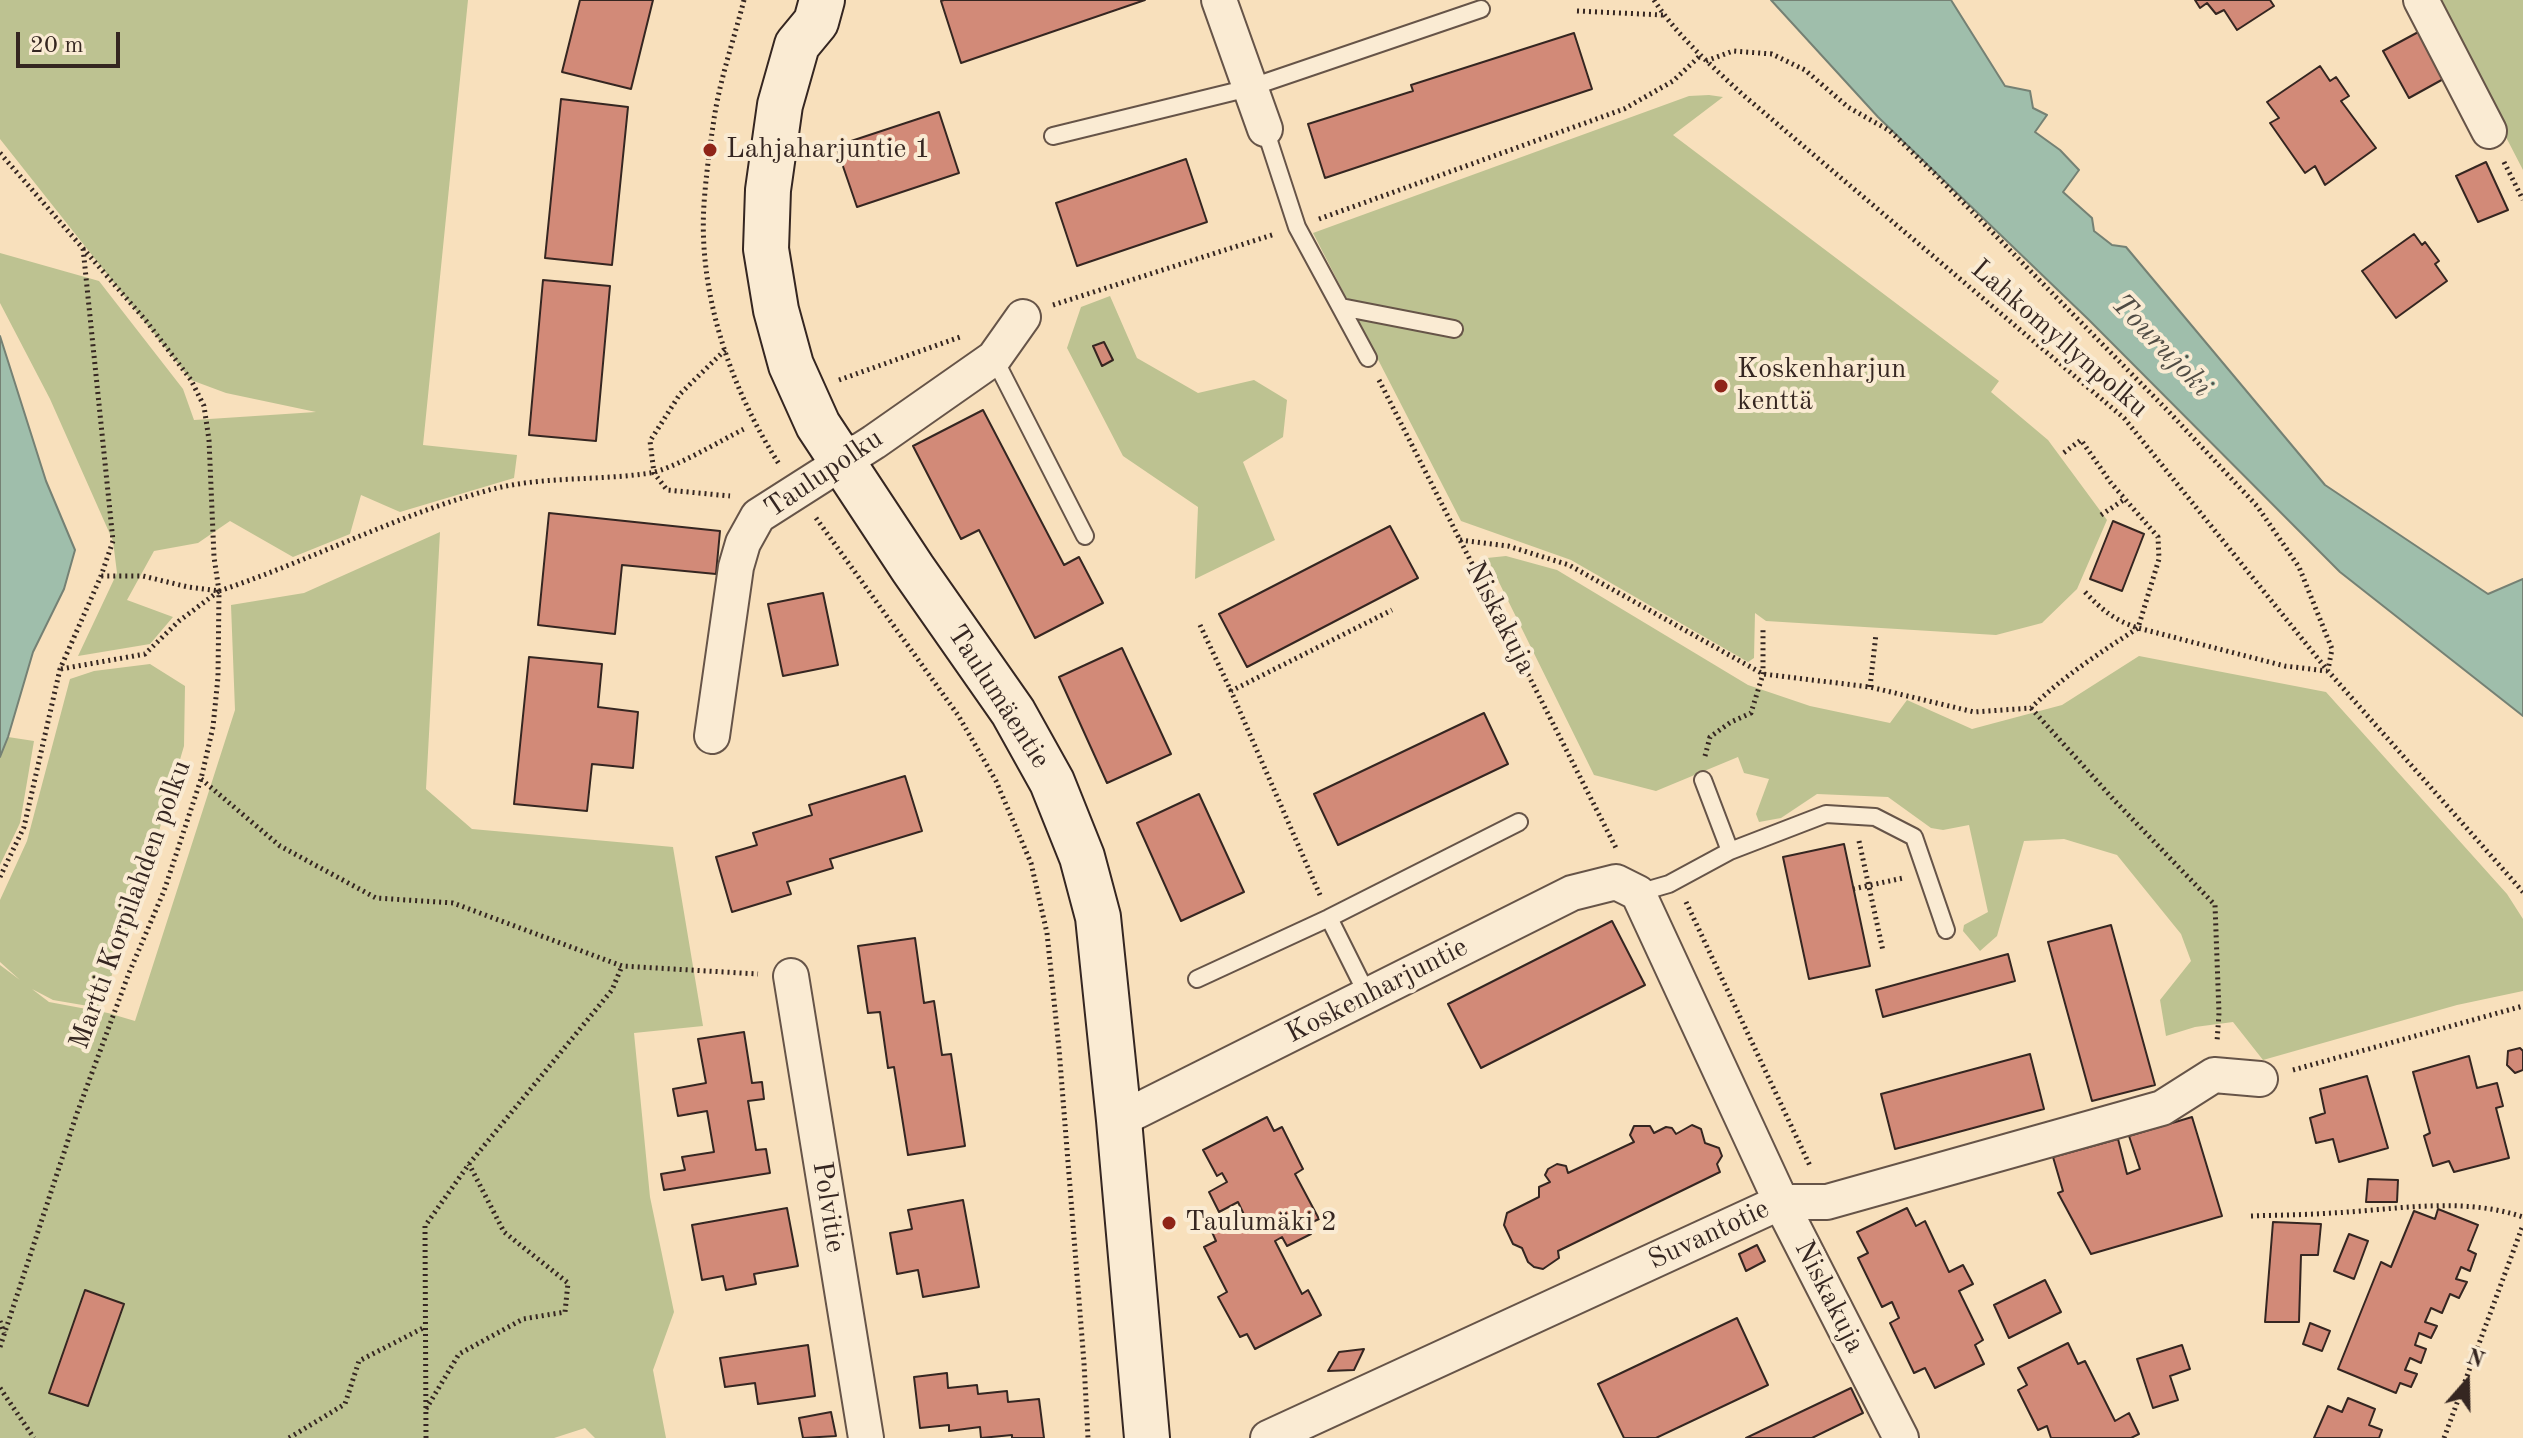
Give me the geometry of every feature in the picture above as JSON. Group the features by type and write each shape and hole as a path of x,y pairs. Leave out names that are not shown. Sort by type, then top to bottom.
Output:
{"main road":[{"name":"Taulumäentie","path":"790,0 786,17 797,45"},
{"name":"Taulumäentie","path":"822,0 816,22 797,45 780,105 768,190 766,249 776,310 791,365 818,425 1013,712 1052,782 1082,857 1098,917 1147,1438"}],"street":[{"path":"1219,0 1265,129"},
{"path":"2421,0 2489,131"},
{"name":"Taulupolku","path":"712,736 736,567 743,543 758,516 874,442 994,358 1023,317"},
{"name":"Koskenharjuntie","path":"1119,1120 1572,893 1616,882 1654,889"},
{"name":"Niskakuja","path":"1654,889 1781,1202 1901,1438"},
{"name":"Polvitie","path":"791,976 866,1438"},
{"path":"2214,1075 2260,1079"},
{"name":"Suvantotie","path":"1268,1438 1781,1202 1827,1202 2162,1108 2214,1075"}],"lane":[{"path":"1053,136 1249,88 1481,9"},
{"path":"1265,129 1297,227 1368,358"},
{"path":"1341,307 1454,329"},
{"path":"994,358 1085,536"},
{"path":"1703,780 1730,851"},
{"path":"1654,889 1730,851 1826,814 1875,817 1914,837 1946,930"},
{"path":"1197,979 1329,918 1519,822"},
{"path":"1329,918 1368,996"}],"path":[{"path":"744,0 714,116 703,205 709,282 725,350 741,397 796,491 958,715 996,781 1031,863 1047,933 1058,1034 1088,1438"},
{"name":"Lahkomyllynpolku","path":"1654,0 1706,61 1742,94 2124,418 2328,671 2523,892"},
{"path":"1577,11 1664,15"},
{"path":"1706,61 1733,51 1772,54 1805,70 1848,107 1890,131 1935,174 2257,506 2299,567 2332,649 2328,671 2285,666 2138,628 2106,614 2085,592"},
{"path":"1023,317 1081,294 1297,227 1624,109 1673,81 1701,55"},
{"path":"2489,131 2523,200"},
{"name":"Martti Korpilahden polku","path":"0,153 147,322 191,380 204,406 209,440 214,557 219,591 218,677 213,727 201,779 164,891 129,973 76,1116 0,1347"},
{"path":"0,877 24,827 60,669 113,541 83,247"},
{"path":"839,380 964,336"},
{"path":"725,350 680,394 650,441 654,473 667,490 743,497 796,491"},
{"name":"Niskakuja","path":"1368,358 1619,856"},
{"path":"60,669 145,654 179,621 219,591 276,572 438,505 497,488 563,479 654,473 744,429"},
{"path":"1460,540 1508,546 1569,565 1763,674 1870,687 1974,712 2031,708 2043,695 2138,628 2159,559 2158,537 2081,440 2062,454"},
{"path":"2101,515 2125,499"},
{"path":"101,576 143,576 219,591"},
{"path":"1231,691 1392,610"},
{"path":"1200,625 1329,918"},
{"path":"1703,780 1701,767 1710,737 1751,713 1763,674 1763,628"},
{"path":"1870,687 1876,634"},
{"path":"2031,708 2215,905 2219,1013 2214,1075"},
{"path":"201,779 280,846 376,898 453,903 622,966 791,976"},
{"path":"1854,816 1883,951"},
{"path":"1853,889 1897,880"},
{"name":"Niskakuja","path":"1654,889 1690,905 1827,1202"},
{"path":"426,1438 425,1226 469,1164 612,990 622,966"},
{"path":"2260,1079 2523,1006"},
{"path":"426,1410 459,1354 523,1319 565,1312 568,1283 504,1232 469,1164"},
{"path":"2251,1216 2333,1213 2422,1204 2508,1212 2523,1217"},
{"path":"2444,1438 2523,1225"},
{"path":"0,1321 4,1334"},
{"path":"289,1438 345,1404 359,1361 425,1327"},
{"path":"0,1388 34,1438"}],"green space":[{"path":"0,0 468,0 423,445 517,455 514,478 400,512 361,495 350,534 293,557 230,521 198,543 154,551 127,600 173,617 150,644 78,656 117,573 113,541 50,399 0,303 0,253 99,281 183,389 194,420 316,412 226,393 191,380 0,139"},
{"path":"2435,0 2523,0 2523,170"},
{"name":"Koskenharjun kenttä","path":"1689,96 1723,97 1673,135 1999,381 1991,392 2048,440 2107,520 2077,589 2042,623 1996,635 1766,621 1755,613 1754,658 1748,662 1571,560 1461,521 1313,233"},
{"path":"1110,296 1137,358 1198,393 1254,380 1287,400 1283,437 1243,462 1275,540 1195,579 1198,507 1123,456 1067,348 1081,307"},
{"path":"440,532 426,789 472,829 673,847 703,1026 634,1033 650,1197 674,1312 653,1370 666,1438 595,1438 585,1428 554,1438 0,1438 0,965 20,980 0,962 0,900 27,841 70,679 94,671 150,664 185,686 184,746 139,899 100,1008 53,1000 32,989 49,1002 135,1021 235,710 231,605 304,593"},
{"path":"1506,556 1557,570 1748,685 1810,706 1890,723 1907,700 1972,729 2062,705 2139,656 2326,692 2507,894 2523,919 2523,991 2457,1005 2263,1060 2233,1022 2195,1027 2166,1036 2160,1000 2191,961 2181,934 2117,855 2064,839 2024,841 1997,936 1980,951 1963,931 1964,925 1988,912 1969,825 1943,830 1931,828 1888,797 1817,794 1781,818 1759,822 1756,814 1769,779 1744,773 1738,757 1656,791 1594,775 1487,558"},
{"path":"8,737 34,741 20,823 0,865 0,757"}],"water":[{"name":"Tourujoki","path":"1771,0 1951,0 2005,86 2030,91 2033,108 2047,115 2035,132 2060,150 2079,170 2063,192 2092,218 2094,231 2112,245 2126,247 2325,485 2488,594 2523,579 2523,716 2340,572 2088,319 1878,117"},
{"path":"0,336 46,481 75,550 64,589 33,652 0,757"}],"building":[{"path":"580,0 653,0 631,89 562,72"},
{"path":"1145,0 961,63 941,1"},
{"path":"2195,0 2270,0 2274,6 2237,30 2224,10 2216,14 2207,3 2200,8"},
{"path":"2422,30 2447,77 2409,98 2383,51"},
{"path":"1574,33 1592,89 1325,178 1308,124 1413,91 1411,85"},
{"path":"2320,66 2330,81 2336,77 2349,96 2341,101 2376,148 2325,185 2315,166 2305,173 2270,123 2279,118 2267,102"},
{"path":"561,99 628,107 612,265 545,258"},
{"path":"939,112 959,173 857,207 836,146"},
{"path":"1186,159 1207,222 1077,266 1056,203"},
{"path":"2486,162 2508,210 2478,222 2456,176"},
{"path":"2414,234 2422,245 2425,242 2439,261 2435,264 2447,281 2396,318 2362,271"},
{"path":"543,280 610,286 596,441 529,435"},
{"path":"1104,342 1113,360 1102,366 1093,346"},
{"path":"983,410 1064,565 1079,557 1103,603 1035,638 979,530 961,539 913,446"},
{"path":"549,513 720,531 716,574 622,565 615,634 538,625"},
{"path":"2113,521 2144,534 2122,591 2090,579"},
{"path":"1390,526 1418,578 1247,667 1219,614"},
{"path":"823,593 838,665 783,676 768,604"},
{"path":"1122,648 1171,754 1107,783 1059,677"},
{"path":"529,657 602,664 598,707 638,712 633,768 592,764 587,811 514,804"},
{"path":"1484,713 1508,764 1338,845 1314,794"},
{"path":"905,776 922,831 830,859 833,868 787,882 791,894 732,912 716,857 757,845 753,833 812,815 809,805"},
{"path":"1199,794 1244,892 1181,921 1137,823"},
{"path":"1844,844 1870,966 1809,979 1783,857"},
{"path":"1612,921 1645,985 1481,1068 1448,1004"},
{"path":"2111,925 2155,1085 2092,1101 2048,942"},
{"path":"915,938 924,1003 934,1001 942,1055 951,1054 965,1146 908,1155 894,1067 888,1068 880,1012 868,1013 858,946"},
{"path":"2008,954 2015,981 1883,1017 1876,990"},
{"path":"744,1032 752,1083 762,1082 764,1099 748,1101 756,1150 766,1149 770,1173 664,1190 661,1174 685,1170 682,1157 714,1152 707,1111 678,1116 673,1089 706,1083 698,1039"},
{"path":"2520,1048 2523,1051 2523,1070 2515,1073 2507,1065 2508,1051"},
{"path":"2030,1054 2044,1109 1895,1149 1881,1094"},
{"path":"2469,1056 2477,1088 2497,1083 2503,1106 2496,1108 2509,1158 2454,1172 2449,1161 2433,1166 2424,1136 2430,1133 2413,1072"},
{"path":"2367,1076 2388,1148 2339,1162 2333,1139 2316,1143 2310,1118 2325,1113 2320,1089"},
{"path":"1267,1117 1274,1131 1282,1127 1303,1169 1295,1174 1319,1219 1306,1225 1311,1234 1287,1246 1282,1237 1275,1241 1302,1294 1308,1290 1321,1315 1255,1349 1247,1334 1240,1337 1218,1297 1227,1292 1204,1247 1216,1241 1212,1232 1235,1220 1239,1229 1248,1223 1238,1202 1219,1212 1209,1192 1227,1182 1222,1173 1217,1176 1203,1150"},
{"path":"2192,1117 2222,1216 2091,1254 2058,1193 2063,1191 2053,1157 2118,1139 2127,1174 2140,1169 2129,1136"},
{"path":"1692,1125 1701,1129 1705,1143 1719,1148 1722,1156 1717,1164 1720,1172 1558,1251 1559,1258 1543,1269 1528,1262 1522,1248 1513,1244 1504,1225 1507,1213 1539,1197 1539,1187 1550,1182 1545,1175 1548,1169 1557,1164 1566,1166 1568,1173 1634,1142 1630,1135 1634,1126 1650,1126 1654,1133 1666,1127 1672,1128 1676,1134"},
{"path":"2368,1179 2398,1180 2397,1202 2366,1202"},
{"path":"963,1200 979,1287 923,1297 918,1270 897,1274 890,1233 912,1229 908,1210"},
{"path":"787,1208 798,1266 754,1274 756,1284 726,1290 723,1276 702,1280 692,1225"},
{"path":"1907,1208 1916,1226 1925,1221 1949,1272 1963,1265 1973,1284 1959,1291 1983,1340 1975,1345 1984,1364 1935,1388 1925,1368 1914,1373 1890,1323 1899,1318 1892,1302 1882,1307 1858,1258 1868,1253 1857,1232"},
{"path":"2438,1209 2478,1225 2468,1250 2476,1254 2470,1271 2461,1267 2456,1279 2467,1282 2459,1298 2450,1294 2442,1313 2431,1308 2425,1322 2437,1326 2431,1338 2419,1333 2415,1345 2426,1349 2421,1363 2410,1358 2405,1370 2417,1374 2411,1387 2400,1383 2396,1393 2338,1369 2381,1262 2391,1267 2414,1211 2435,1219"},
{"path":"2273,1222 2321,1224 2318,1255 2301,1255 2299,1322 2265,1322"},
{"path":"2349,1234 2368,1241 2354,1279 2334,1271"},
{"path":"1757,1245 1765,1261 1746,1271 1739,1254"},
{"path":"2045,1280 2061,1312 2009,1338 1994,1305"},
{"path":"85,1290 124,1304 88,1406 49,1393"},
{"path":"1737,1318 1768,1385 1656,1438 1624,1438 1598,1384"},
{"path":"2310,1323 2330,1331 2322,1351 2303,1344"},
{"path":"2068,1343 2078,1364 2085,1361 2115,1421 2129,1413 2139,1434 2131,1438 2051,1438 2047,1426 2038,1430 2018,1390 2027,1385 2018,1368"},
{"path":"808,1345 815,1396 758,1404 755,1383 725,1387 720,1358"},
{"path":"2182,1345 2190,1369 2170,1376 2178,1400 2153,1408 2137,1359"},
{"path":"1364,1349 1354,1370 1328,1371 1339,1352"},
{"path":"947,1373 948,1388 977,1385 978,1394 1007,1391 1008,1402 1039,1399 1044,1438 1012,1438 1012,1435 981,1438 980,1427 949,1431 949,1425 920,1428 914,1377"},
{"path":"1851,1388 1863,1413 1812,1438 1746,1438"},
{"path":"2348,1398 2375,1409 2369,1425 2382,1430 2379,1438 2314,1438 2328,1406 2342,1412"},
{"path":"831,1412 836,1436 803,1438 799,1418"}],"place":[{"name":"Lahjaharjuntie 1","path":"710,150"},
{"name":"Koskenharjun kenttä","path":"1721,386"},
{"name":"Taulumäki 2","path":"1169,1223"}]}
